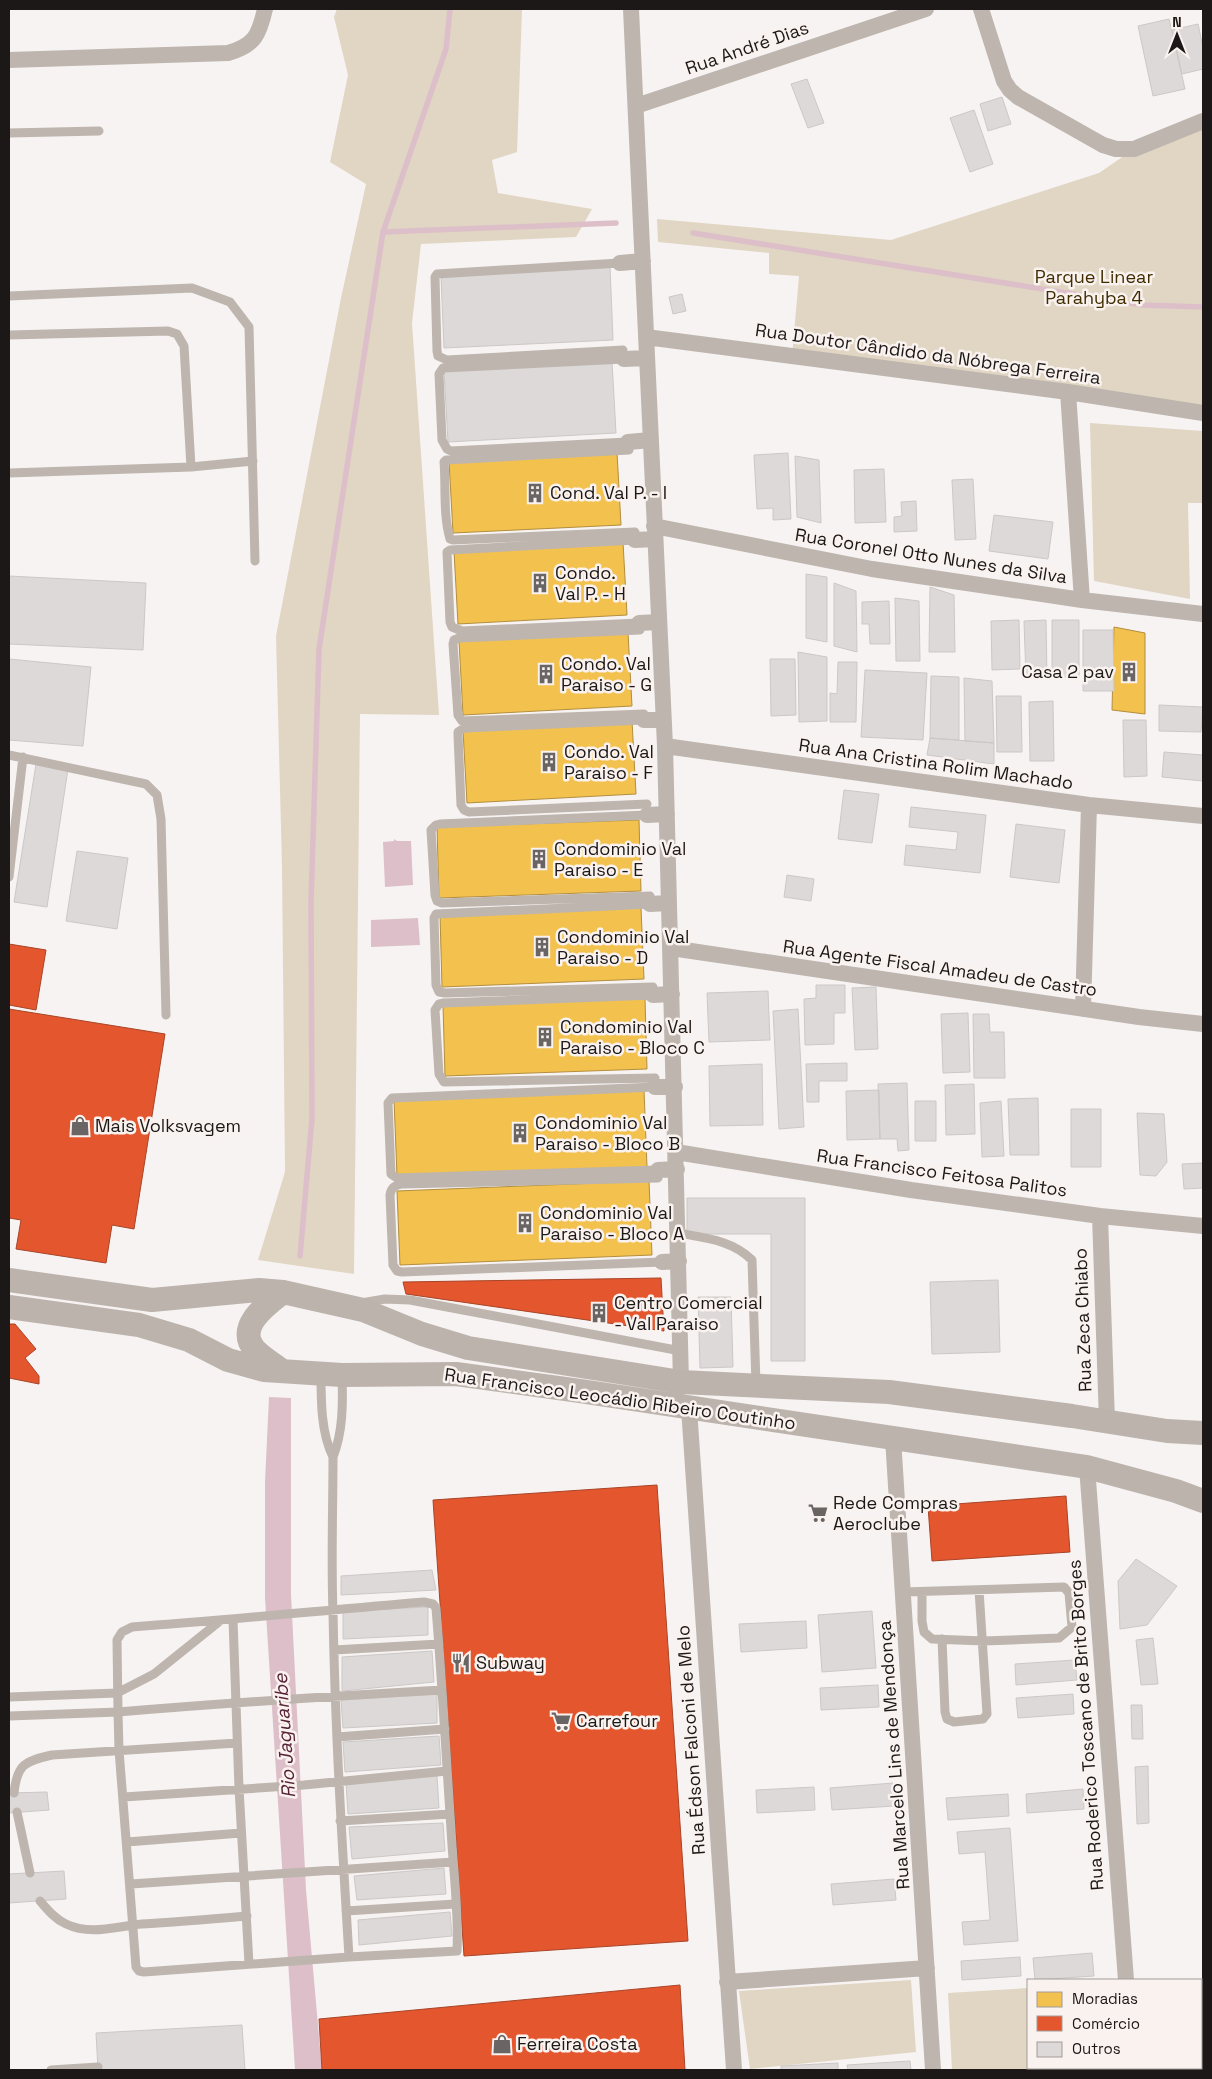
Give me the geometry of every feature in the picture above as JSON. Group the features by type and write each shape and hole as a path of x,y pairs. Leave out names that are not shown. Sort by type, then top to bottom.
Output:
{"main road":[{"name":"Rua Francisco Leocádio Ribeiro Coutinho","path":"9,1280 152,1300 259,1290 283,1292 344,1305 379,1316 422,1334 468,1348 681,1382 889,1392 1167,1431 1203,1433"},
{"path":"283,1292 255,1317 249,1331 250,1340 255,1350 284,1372"},
{"name":"Rua Francisco Leocádio Ribeiro Coutinho","path":"9,1308 139,1325 189,1340 244,1366 264,1370 332,1374 456,1374 1087,1467 1176,1491 1203,1501"}],"street":[{"path":"9,60 228,52 251,44 261,26 265,9"},
{"path":"631,9 665,746 681,1382"},
{"name":"Rua André Dias","path":"636,106 926,9"},
{"path":"981,9 1004,81 1010,90 1018,97 1103,145 1116,149 1134,149 1203,121"},
{"path":"620,263 643,261"},
{"name":"Rua Doutor Cândido da Nóbrega Ferreira","path":"623,355 647,348 1068,392 1203,413"},
{"path":"1068,392 1082,600"},
{"path":"628,446 651,444"},
{"name":"Rua Coronel Otto Nunes da Silva","path":"635,536 655,532 872,569 1082,600 1203,614"},
{"path":"640,626 659,626"},
{"path":"644,717 663,716"},
{"name":"Rua Ana Cristina Rolim Machado","path":"665,746 1089,805 1203,816"},
{"path":"1083,1009 1089,805"},
{"path":"646,810 667,809"},
{"path":"650,900 669,899"},
{"name":"Rua Agente Fiscal Amadeu de Castro","path":"671,948 1083,1009 1203,1024"},
{"path":"652,991 672,990"},
{"path":"655,1083 674,1082"},
{"name":"Rua Francisco Feitosa Palitos","path":"676,1152 911,1190 1100,1216 1203,1226"},
{"path":"658,1174 677,1173"},
{"name":"Rua Zeca Chiabo","path":"1100,1216 1107,1422"},
{"path":"662,1262 679,1261"},
{"name":"Rua Édson Falconi de Melo","path":"689,1408 734,2070"},
{"name":"Rua Marcelo Lins de Mendonça","path":"893,1438 933,2070"},
{"name":"Rua Roderico Toscano de Brito Borges","path":"1087,1467 1126,1979"},
{"path":"727,1982 927,1968"}],"lane":[{"path":"9,133 99,131"},
{"path":"620,263 437,274 435,277 437,351 438,356 448,360 623,355"},
{"path":"9,296 192,288 230,302 249,327 255,561"},
{"path":"9,336 168,332 177,334 184,346 191,467"},
{"path":"623,355 443,368 438,374 442,440 447,449 451,451 628,446"},
{"path":"628,446 446,460 444,462 447,518 450,538 458,540 635,536"},
{"path":"9,473 191,467 253,461"},
{"path":"635,536 450,550 447,552 450,622 452,627 462,631 640,626"},
{"path":"640,626 459,638 454,640 453,644 458,714 462,721 644,717"},
{"path":"644,717 464,728 458,732 458,735 461,805 464,810 469,812 646,810"},
{"path":"9,754 146,784 157,795 161,819 166,1015"},
{"path":"9,877 23,757"},
{"path":"646,810 440,824 431,830 435,895 437,901 442,903 650,900"},
{"path":"650,900 436,914 434,918 436,985 439,992 652,991"},
{"path":"652,991 444,1003 439,1004 435,1010 438,1074 444,1082 655,1083"},
{"path":"655,1083 392,1098 388,1103 391,1174 396,1178 658,1174"},
{"path":"658,1174 401,1184 394,1186 391,1189 390,1196 392,1255 393,1265 397,1271 402,1272 662,1262"},
{"path":"678,1233 723,1241 742,1250 752,1260 756,1387"},
{"path":"344,1305 385,1299 410,1300 681,1351"},
{"path":"332,1374 325,1434 333,1457"},
{"path":"332,1374 341,1417 338,1446 333,1457 332,1610 340,1821 349,1957"},
{"path":"903,1592 1064,1587 1069,1593 1072,1627 1059,1638 984,1641 932,1639 924,1632 922,1592"},
{"path":"942,1639 945,1712 947,1719 954,1722 983,1719 987,1714 984,1641 979,1590"},
{"path":"424,1602 433,1604 436,1608 445,1729 457,1950 139,1971 136,1967 119,1750 117,1640 122,1632 132,1627 293,1615 332,1610 424,1602"},
{"path":"9,1697 117,1693 154,1674 221,1620"},
{"path":"233,1620 241,1833 249,1964"},
{"path":"334,1650 439,1644"},
{"path":"9,1716 118,1712 235,1702 442,1690"},
{"path":"337,1737 445,1729"},
{"path":"14,1793 16,1777 21,1767 31,1760 72,1752 237,1743"},
{"path":"124,1797 304,1785 339,1780 447,1771"},
{"path":"16,1812 30,1873"},
{"path":"340,1821 450,1814"},
{"path":"127,1842 241,1833"},
{"path":"131,1884 453,1862"},
{"path":"40,1901 55,1917 67,1925 88,1930 247,1916"},
{"path":"346,1911 455,1904"},
{"path":"51,2070 98,2066"}],"green space":[{"path":"337,9 522,9 517,152 492,160 498,193 592,209 576,237 421,244 412,323 439,715 360,714 354,1274 258,1260 285,1172 282,866 276,636 341,298 366,184 330,162 348,75 334,17"},
{"name":"Parque Linear Parahyba 4","path":"1203,124 1203,412 792,356 799,276 769,274 769,253 658,242 657,219 891,240 1099,173 1134,149"},
{"path":"1090,423 1203,431 1203,503 1188,503 1190,599 1094,581"},
{"path":"911,1980 916,2052 750,2069 739,1991"},
{"path":"1027,1988 1027,2069 1114,2070 952,2070 948,1993"}],"water":[{"path":"394,839 397,841 411,841 413,885 385,887 383,842 394,841"},
{"path":"418,918 420,945 371,947 371,920"},
{"name":"Rio Jaguaribe","path":"269,1397 291,1398 291,1594 306,1890 322,2070 295,2070 265,1598 265,1482"}],"building: Moradias":[{"name":"Cond. Val P. - I","path":"617,452 621,525 453,533 449,461"},
{"name":"Condo. Val P. - H","path":"623,542 627,615 458,624 454,551"},
{"name":"Casa 2 pav","path":"1114,627 1145,633 1145,714 1112,710"},
{"name":"Condo. Val Paraiso - G","path":"628,633 632,706 463,715 459,641"},
{"name":"Condo. Val Paraiso - F","path":"632,721 636,794 467,803 463,730"},
{"name":"Condominio Val Paraiso - E","path":"639,820 641,891 439,898 437,827"},
{"name":"Condominio Val Paraiso - D","path":"641,908 644,979 442,987 440,915"},
{"name":"Condominio Val Paraiso - Bloco C","path":"645,998 647,1069 445,1076 443,1005"},
{"name":"Condominio Val Paraiso - Bloco B","path":"644,1090 647,1167 397,1176 394,1099"},
{"name":"Condominio Val Paraiso - Bloco A","path":"649,1181 652,1255 400,1265 397,1191"}],"building: Comércio":[{"path":"9,944 46,950 36,1010 9,1005"},
{"name":"Mais Volksvagem","path":"9,1009 165,1034 134,1229 112,1225 106,1263 16,1249 21,1220 9,1218"},
{"name":"Centro Comercial - Val Paraiso","path":"661,1278 664,1331 406,1294 403,1282"},
{"path":"9,1324 15,1324 36,1349 25,1358 39,1376 39,1384 9,1378"},
{"name":"Carrefour","path":"657,1485 688,1941 464,1956 433,1500"},
{"path":"1066,1496 1070,1552 932,1561 928,1506"},
{"name":"Ferreira Costa","path":"680,1985 685,2070 322,2070 319,2019"}],"building: Outros":[{"path":"1169,19 1185,89 1153,96 1138,26"},
{"path":"1198,24 1203,47 1203,69 1182,74 1172,30"},
{"path":"807,79 824,123 808,128 791,84"},
{"path":"1002,97 1011,124 988,131 980,104"},
{"path":"974,110 993,164 970,172 950,118"},
{"path":"610,267 613,340 444,348 441,276"},
{"path":"682,294 686,311 673,314 669,297"},
{"path":"612,362 616,433 448,442 444,371"},
{"path":"788,453 791,519 773,520 773,508 757,509 754,455"},
{"path":"795,456 819,460 821,523 797,517"},
{"path":"884,469 886,522 855,523 854,470"},
{"path":"973,479 976,539 955,540 952,480"},
{"path":"916,501 917,531 894,532 894,517 902,516 901,502"},
{"path":"994,515 1053,522 1048,559 989,551"},
{"path":"806,574 827,577 827,642 806,638"},
{"path":"9,576 146,583 143,650 9,644"},
{"path":"834,583 856,591 857,652 834,646"},
{"path":"930,587 954,595 955,652 929,652"},
{"path":"895,598 919,601 920,661 896,661"},
{"path":"889,601 890,644 870,644 869,624 862,624 862,602"},
{"path":"1019,620 1020,669 992,670 991,621"},
{"path":"1046,620 1047,678 1026,678 1024,621"},
{"path":"1052,620 1079,620 1079,677 1052,677"},
{"path":"1083,630 1113,630 1114,691 1083,691"},
{"path":"798,652 827,657 827,721 799,722"},
{"path":"9,659 91,667 83,746 9,740"},
{"path":"770,659 795,659 796,715 771,716"},
{"path":"838,662 857,662 856,722 830,722 830,693 837,694"},
{"path":"865,670 927,673 923,740 861,737"},
{"path":"931,676 959,677 959,740 930,738"},
{"path":"964,678 992,681 994,743 965,741"},
{"path":"996,696 1021,696 1022,752 997,752"},
{"path":"1053,701 1054,761 1030,761 1029,702"},
{"path":"1159,705 1203,707 1201,732 1159,731"},
{"path":"1123,720 1146,720 1147,776 1124,777"},
{"path":"930,738 994,743 994,764 927,755"},
{"path":"1164,752 1203,755 1203,781 1162,777"},
{"path":"36,764 68,769 47,907 14,902"},
{"path":"844,790 879,794 872,843 838,839"},
{"path":"911,807 986,815 980,873 904,865 906,845 956,850 958,832 909,827"},
{"path":"1016,824 1065,830 1059,883 1010,877"},
{"path":"77,851 128,858 117,929 66,921"},
{"path":"787,875 814,879 811,901 784,897"},
{"path":"816,985 845,985 845,1013 834,1013 834,1044 805,1045 804,999 816,998"},
{"path":"876,987 878,1049 855,1050 852,988"},
{"path":"768,991 770,1040 709,1042 707,993"},
{"path":"798,1009 804,1127 779,1129 773,1011"},
{"path":"968,1013 970,1072 943,1073 941,1014"},
{"path":"973,1014 989,1014 990,1032 1004,1032 1005,1078 974,1078"},
{"path":"847,1063 847,1081 819,1081 819,1102 807,1102 806,1064"},
{"path":"762,1064 763,1125 710,1126 709,1066"},
{"path":"907,1083 909,1150 898,1151 897,1139 880,1139 878,1084"},
{"path":"974,1084 975,1134 946,1135 945,1085"},
{"path":"879,1090 880,1139 847,1140 846,1091"},
{"path":"1038,1098 1039,1155 1010,1155 1008,1099"},
{"path":"915,1101 936,1101 936,1141 915,1141"},
{"path":"1001,1101 1004,1156 982,1157 980,1103"},
{"path":"1071,1109 1101,1109 1101,1167 1071,1167"},
{"path":"1137,1113 1164,1114 1167,1162 1156,1176 1140,1175"},
{"path":"1203,1163 1203,1188 1184,1189 1182,1164"},
{"path":"687,1198 805,1198 805,1361 771,1361 771,1234 687,1234"},
{"path":"998,1280 1000,1352 932,1354 930,1282"},
{"path":"698,1297 731,1297 733,1367 700,1368"},
{"path":"1136,1559 1177,1586 1147,1625 1120,1629 1118,1581"},
{"path":"432,1570 436,1590 341,1595 341,1576"},
{"path":"428,1607 428,1635 343,1639 343,1611"},
{"path":"872,1611 876,1668 822,1672 818,1615"},
{"path":"806,1621 807,1648 741,1652 739,1624"},
{"path":"1153,1638 1158,1684 1141,1685 1136,1640"},
{"path":"432,1651 434,1682 342,1691 342,1657"},
{"path":"1075,1660 1077,1680 1016,1685 1015,1664"},
{"path":"878,1685 879,1707 821,1710 820,1688"},
{"path":"437,1694 437,1723 343,1728 341,1700"},
{"path":"1073,1694 1074,1714 1018,1718 1016,1698"},
{"path":"1131,1705 1142,1705 1143,1739 1132,1739"},
{"path":"439,1736 441,1765 345,1772 343,1742"},
{"path":"1148,1766 1149,1823 1137,1824 1135,1767"},
{"path":"437,1776 439,1808 348,1814 346,1783"},
{"path":"893,1783 894,1806 832,1810 830,1788"},
{"path":"814,1787 815,1810 757,1813 756,1790"},
{"path":"1083,1789 1084,1809 1027,1813 1026,1794"},
{"path":"47,1792 49,1810 9,1813 9,1793"},
{"path":"1008,1794 1009,1816 948,1820 946,1798"},
{"path":"443,1823 445,1851 352,1859 349,1827"},
{"path":"1010,1828 1018,1941 964,1945 962,1922 990,1920 985,1852 959,1854 957,1832"},
{"path":"444,1868 446,1894 357,1900 354,1876"},
{"path":"64,1871 66,1899 9,1903 9,1874"},
{"path":"894,1879 896,1900 833,1905 831,1884"},
{"path":"450,1912 452,1936 359,1945 358,1920"},
{"path":"1092,1953 1094,1976 1035,1979 1033,1958"},
{"path":"1020,1957 1021,1976 962,1980 961,1961"},
{"path":"242,2025 245,2070 98,2070 96,2033"},
{"path":"910,2061 911,2070 848,2070 847,2065"},
{"path":"838,2063 838,2070 781,2070 781,2066"}],"waterway":[{"path":"300,1256 312,1119 311,902 319,649 383,232 446,49 450,9"},
{"path":"383,232 616,223"},
{"path":"693,233 1142,305 1203,307"}],"place":[{"name":"Cond. Val P. - I","path":"535,493"},
{"name":"Condo. Val P. - H","path":"540,583"},
{"name":"Casa 2 pav","path":"1129,672"},
{"name":"Condo. Val Paraiso - G","path":"546,674"},
{"name":"Condo. Val Paraiso - F","path":"549,762"},
{"name":"Condominio Val Paraiso - E","path":"539,859"},
{"name":"Condominio Val Paraiso - D","path":"542,947"},
{"name":"Condominio Val Paraiso - Bloco C","path":"545,1037"},
{"name":"Mais Volksvagem","path":"80,1126"},
{"name":"Condominio Val Paraiso - Bloco B","path":"520,1133"},
{"name":"Condominio Val Paraiso - Bloco A","path":"525,1223"},
{"name":"Centro Comercial - Val Paraiso","path":"599,1313"},
{"name":"Rede Compras Aeroclube","path":"818,1513"},
{"name":"Subway","path":"461,1663"},
{"name":"Carrefour","path":"561,1721"},
{"name":"Ferreira Costa","path":"502,2044"}]}
